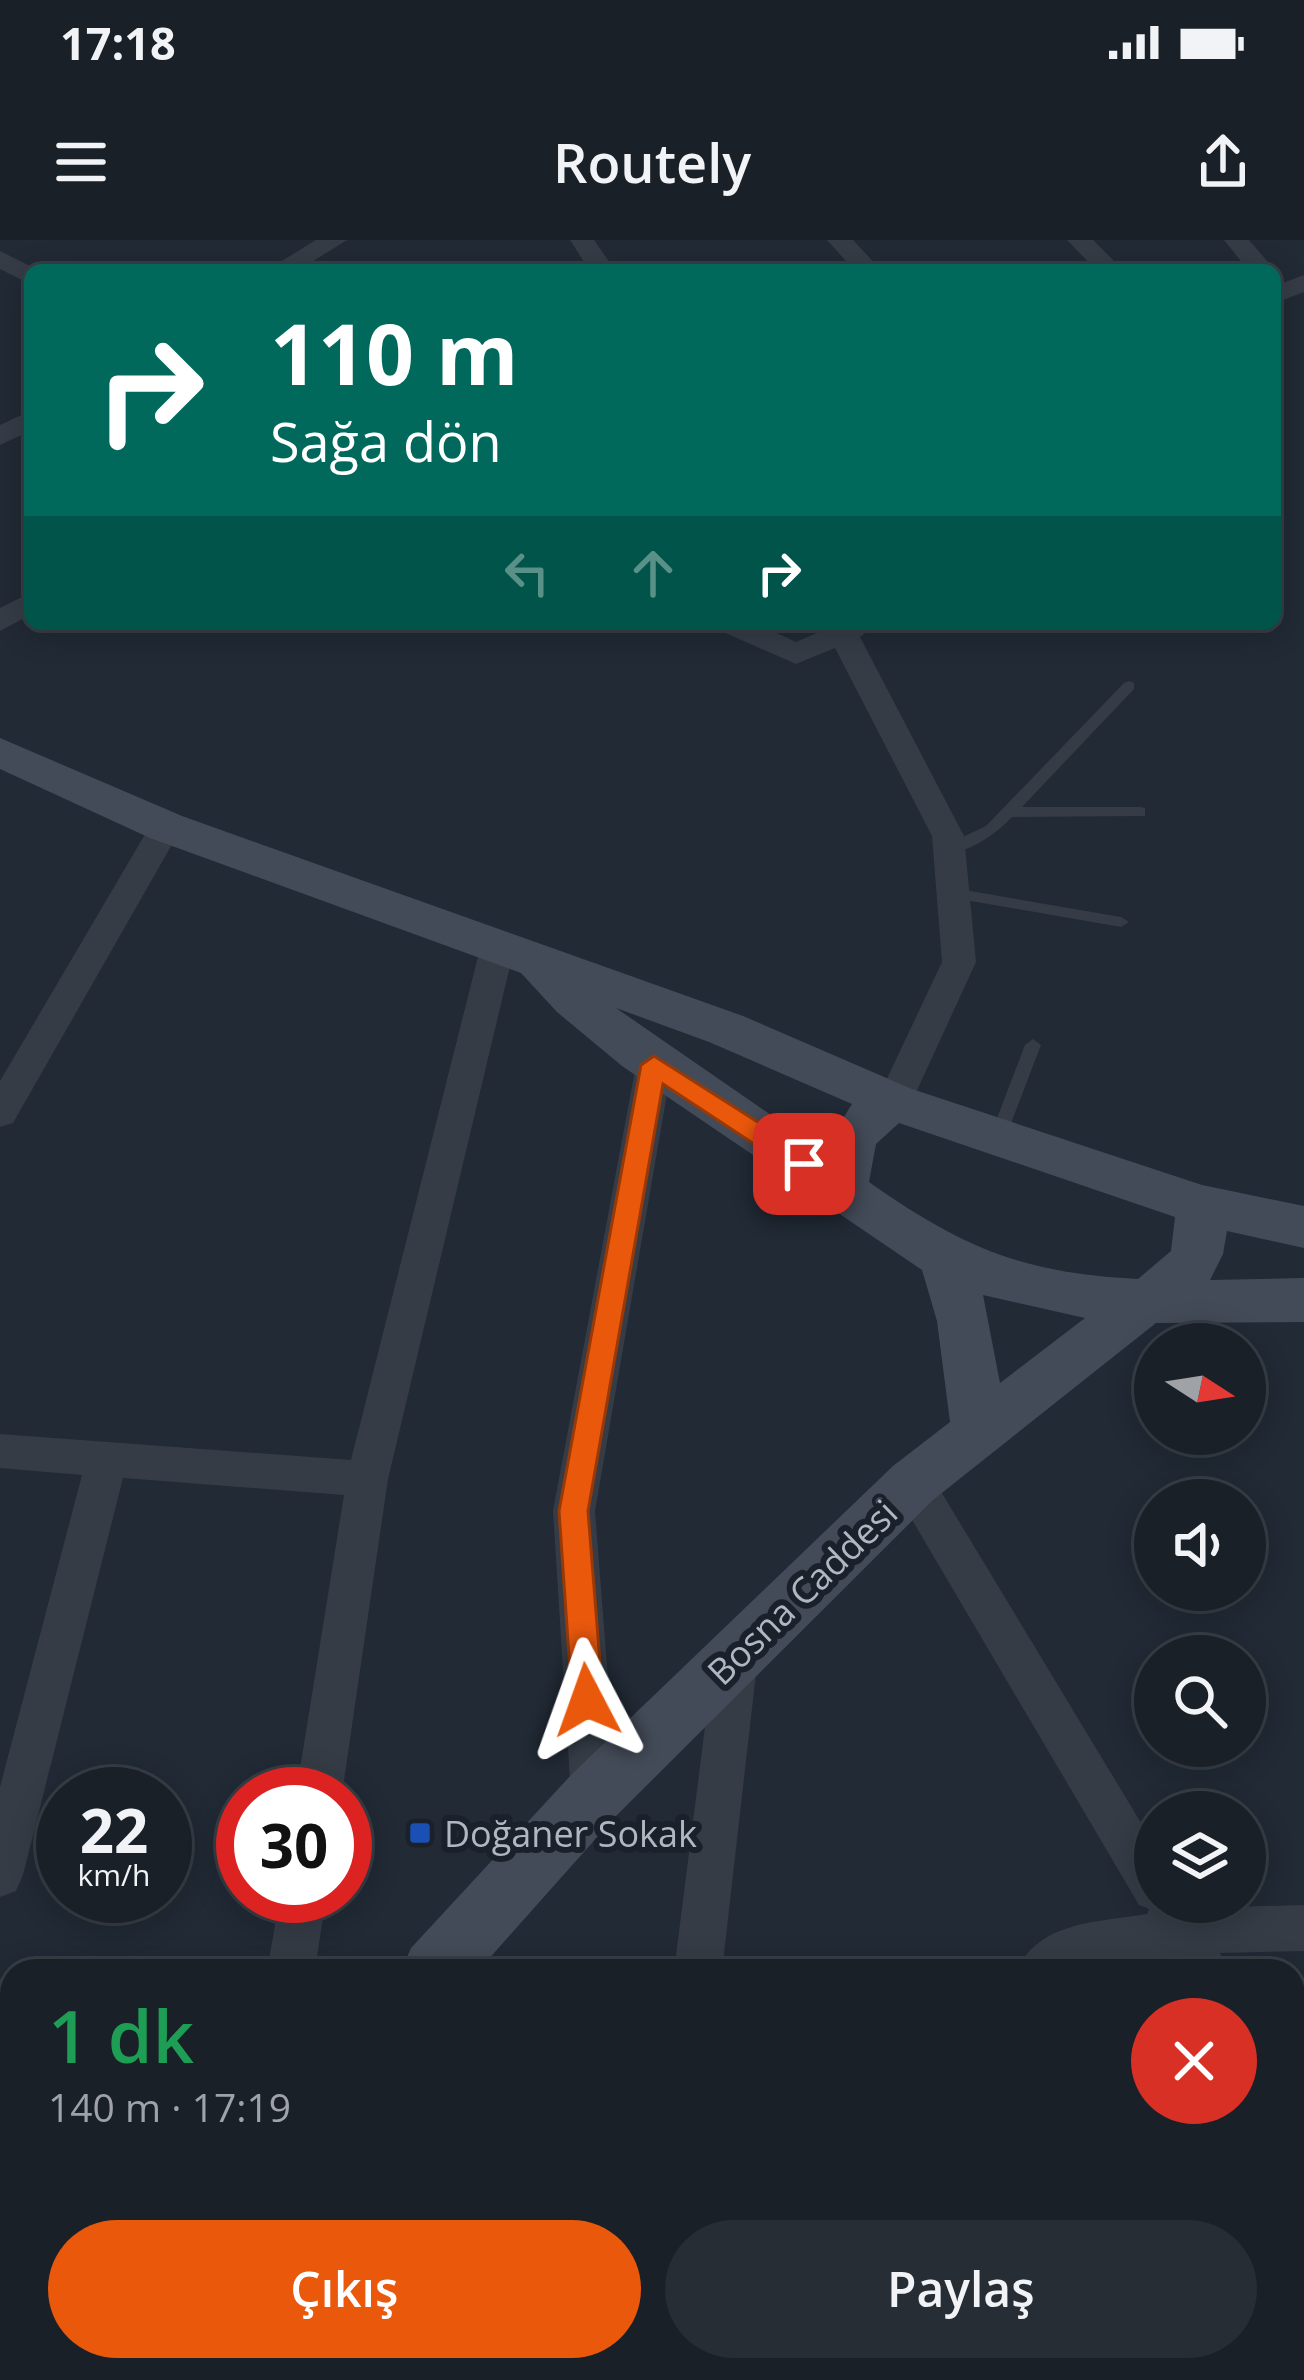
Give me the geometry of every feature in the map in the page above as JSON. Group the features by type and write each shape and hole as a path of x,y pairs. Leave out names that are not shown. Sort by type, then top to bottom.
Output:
{"street":[{"path":"0,248 13,240"},
{"path":"290,264 330,240"},
{"path":"838,240 860,264"},
{"path":"1079,240 1104,264"},
{"path":"1236,240 1257,264"},
{"path":"744,630 796,654 842,630"},
{"path":"842,1190 852,1138 868,1116 894,1102 958,962 948,836 849,630"},
{"path":"0,752 166,827 726,1029 894,1102 1201,1205 1304,1228"},
{"path":"0,1113 166,827"},
{"path":"516,952 595,1022 654,1065 945,1259 1000,1280 1057,1294 1144,1302 1304,1300"},
{"path":"323,1767 367,1479 516,952"},
{"path":"594,1795 574,1511 654,1065"},
{"name":"Bosna Caddesi","path":"445,1959 594,1795 913,1483 1144,1302 1177,1282 1197,1262 1203,1236 1201,1205"},
{"path":"945,1259 964,1321 979,1430"},
{"path":"0,1451 367,1479"},
{"path":"0,1875 107,1459"},
{"path":"913,1483 1134,1854"},
{"path":"699,1959 736,1656"},
{"path":"294,1959 299,1923"},
{"path":"1055,1959 1064,1951 1182,1935 1304,1928"}],"lane":[{"path":"949,850 991,830 1129,686"},
{"path":"1008,812 1140,812"},
{"path":"953,893 1121,922"},
{"path":"997,1139 1033,1045"}],"place":[{"name":"Doğaner Sokak","path":"420,1833"}],"route":[{"path":"587,1700 574,1511 654,1065 804,1164"}]}
